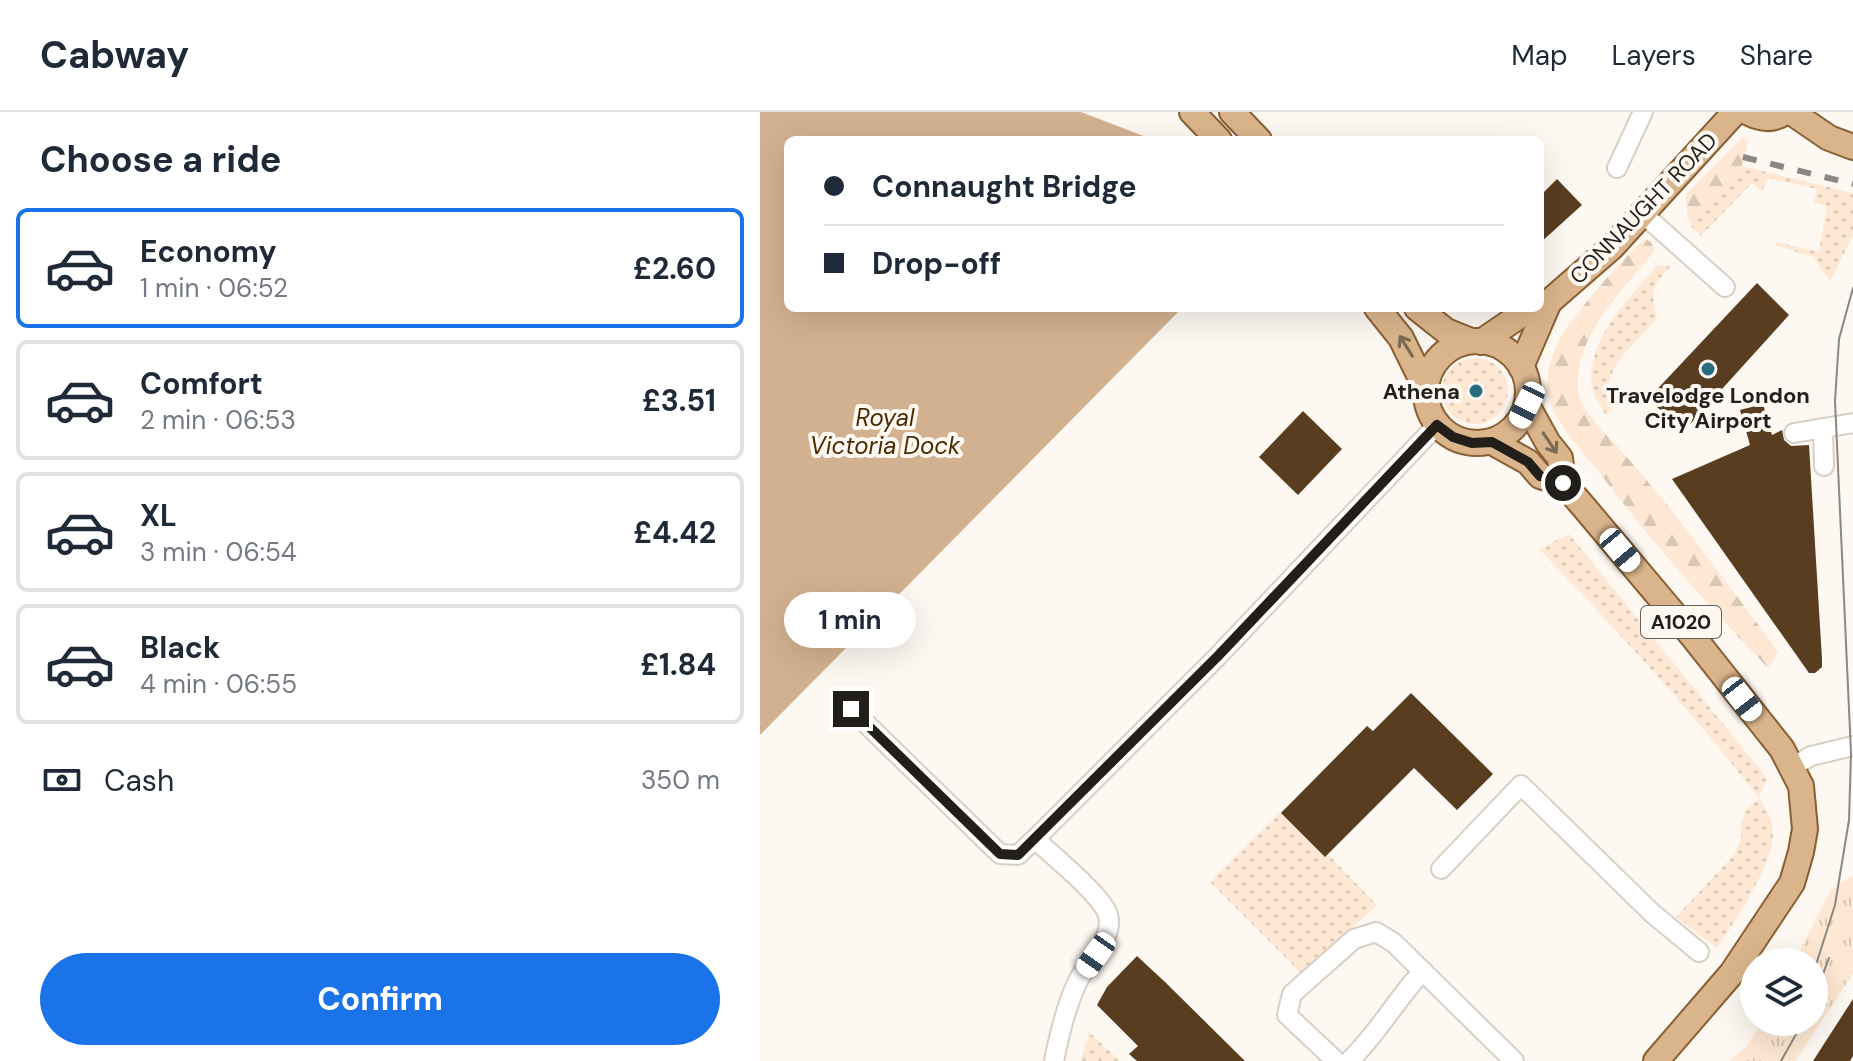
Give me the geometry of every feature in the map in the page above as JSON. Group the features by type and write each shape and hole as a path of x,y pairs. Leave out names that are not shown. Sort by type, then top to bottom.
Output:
{"main road":[{"path":"1192,112 1215,136"},
{"path":"1232,112 1255,136"},
{"name":"CONNAUGHT ROAD","path":"1544,302 1612,247 1735,112"},
{"path":"1747,112 1758,118 1788,112 1829,138 1853,147"},
{"path":"1380,312 1401,338 1426,389 1428,408 1437,425"},
{"path":"1422,312 1446,331 1476,342 1503,347 1521,367"},
{"name":"CONNAUGHT ROAD","path":"1476,342 1528,312"},
{"name":"CONNAUGHT ROAD","path":"1521,367 1538,312"},
{"path":"1426,389 1435,363 1445,352 1457,345 1476,342"},
{"name":"A1020","path":"1521,367 1526,379 1527,405 1560,458 1563,483"},
{"path":"1492,442 1508,434 1520,421 1527,405"},
{"name":"A1020","path":"1437,425 1453,437 1472,443 1492,442 1528,462 1540,476 1563,483 1694,638 1782,749 1801,786 1805,829 1792,883 1732,973 1656,1061"}],"street":[{"path":"1617,168 1643,112"},
{"path":"1643,214 1725,287"},
{"path":"1794,433 1853,423"},
{"path":"851,709 1000,854 1018,855 1218,656 1437,425"},
{"path":"1823,428 1824,466"},
{"path":"1792,767 1811,756 1853,746"},
{"path":"1441,869 1521,785 1652,913 1699,952"},
{"path":"1035,839 1107,912 1108,930 1096,955 1077,982 1054,1061"},
{"path":"1336,1061 1287,1015 1292,994 1354,939 1376,932 1394,943 1514,1061"},
{"path":"1349,1061 1370,1041 1404,991 1423,971"}],"green space":[{"path":"1742,138 1748,141 1742,166 1691,222 1687,216 1686,194"},
{"path":"1742,166 1853,193 1853,236 1830,281 1813,257 1775,245 1777,242 1819,252 1827,206 1814,202 1817,189 1768,178 1762,191 1752,183 1701,236 1691,226 1691,222"},
{"path":"1645,239 1651,242 1655,250 1592,332 1579,371 1579,397 1593,420 1679,520 1778,651 1769,669 1638,523 1568,435 1548,395 1550,364 1561,336 1601,285"},
{"path":"1657,265 1671,266 1654,290 1657,319 1629,348 1613,371 1609,395 1613,408 1606,415 1594,394 1592,376 1600,340 1621,308"},
{"path":"1475,358 1488,361 1498,368 1505,378 1508,391 1505,404 1498,414 1488,421 1475,424 1462,421 1452,414 1445,404 1442,391 1445,378 1452,368 1462,361"},
{"path":"1569,534 1767,778 1759,798 1652,670 1539,549"},
{"path":"1759,798 1772,823 1772,846 1752,892 1717,948 1676,917 1733,856 1741,840 1745,811"},
{"path":"1284,809 1377,905 1303,975 1210,882"},
{"path":"1853,875 1853,974 1828,1012 1828,948 1801,948 1830,891"},
{"path":"1089,1032 1120,1061 1081,1061"},
{"path":"1753,1036 1812,1036 1795,1061 1729,1061 1745,1048"}],"water":[{"name":"Royal Victoria Dock","path":"760,112 1081,112 1144,136 784,136 784,312 1178,312 760,735"}],"building":[{"path":"1557,179 1582,205 1544,239 1544,192"},
{"name":"Travelodge London City Airport","path":"1757,283 1789,315 1684,431 1648,399"},
{"path":"1763,404 1772,435 1782,430 1784,440 1791,446 1809,445 1822,659 1822,667 1815,673 1809,673 1672,479 1750,445 1740,410"},
{"path":"1303,411 1342,449 1298,495 1259,457"},
{"path":"1411,693 1493,774 1457,810 1414,768 1325,857 1281,813 1367,726 1373,731"},
{"path":"1137,956 1245,1061 1137,1061 1129,1054 1138,1046 1097,1005 1107,987"},
{"path":"1853,999 1853,1056 1850,1061 1813,1061"}],"tram line":[{"path":"1821,948 1835,905 1849,820 1851,753 1835,401 1839,339 1853,288"},
{"path":"1781,1061 1795,1036"}],"railway":[{"path":"1743,157 1853,184"}],"place":[{"name":"Travelodge London City Airport","path":"1708,369"},
{"name":"Athena","path":"1476,391"}],"route":[{"path":"851,709 1000,854 1018,855 1218,656 1437,425 1453,437 1472,443 1492,442 1528,462 1540,476 1563,483"}]}
